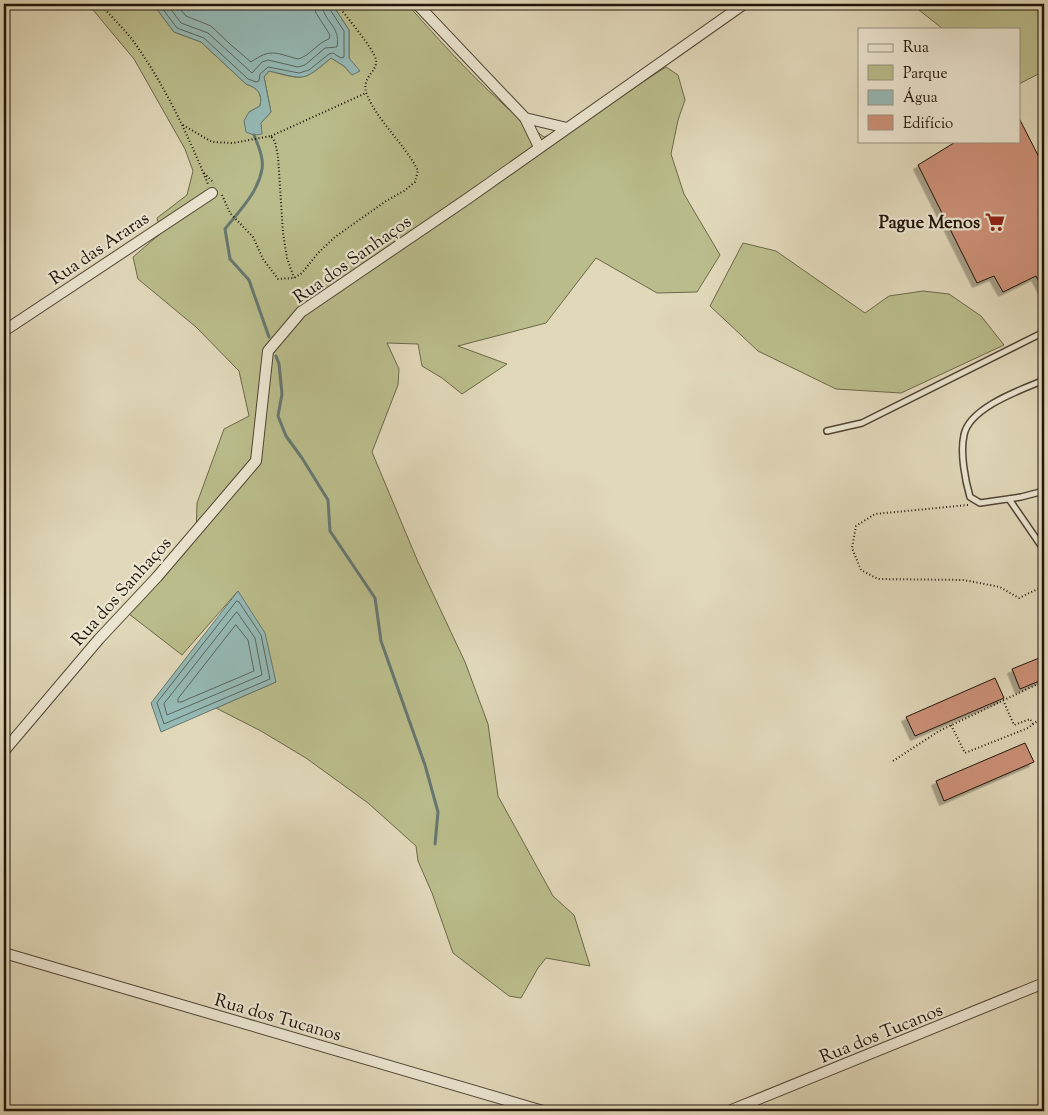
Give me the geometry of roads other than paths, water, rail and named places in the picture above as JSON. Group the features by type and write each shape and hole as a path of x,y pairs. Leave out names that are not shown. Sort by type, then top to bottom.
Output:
{"street":[{"path":"417,4 525,118 539,147"},
{"name":"Rua dos Sanhaços","path":"4,751 99,639 157,577 256,461 268,351 301,312 467,199 744,4"},
{"path":"525,118 567,128"},
{"name":"Rua das Araras","path":"4,331 212,193"},
{"name":"Rua dos Tucanos","path":"4,953 543,1111"},
{"name":"Rua dos Tucanos","path":"730,1111 1044,983"}],"lane":[{"path":"826,432 862,423 1044,332"},
{"path":"1044,382 1042,381 1000,399 977,414 964,434 964,476 970,497 980,503 1044,491"},
{"path":"1008,499 1044,550"}],"water":[{"path":"153,4 332,4 349,30 349,58 360,71 352,75 344,66 331,58 314,72 303,77 269,71 264,77 271,112 261,123 262,134 254,135 246,132 244,121 249,112 260,106 260,94 253,87 246,84 201,42 174,32"},
{"path":"238,591 265,633 276,682 161,732 151,703"}],"waterway":[{"path":"254,135 262,160 260,178 252,194 225,229 230,259 249,280 269,337"},
{"path":"276,356 279,364 282,394 278,416 286,436 328,500 330,531 375,598 381,641 425,765 438,812 435,844"}],"place":[{"name":"Pague Menos","path":"995,222"}]}
